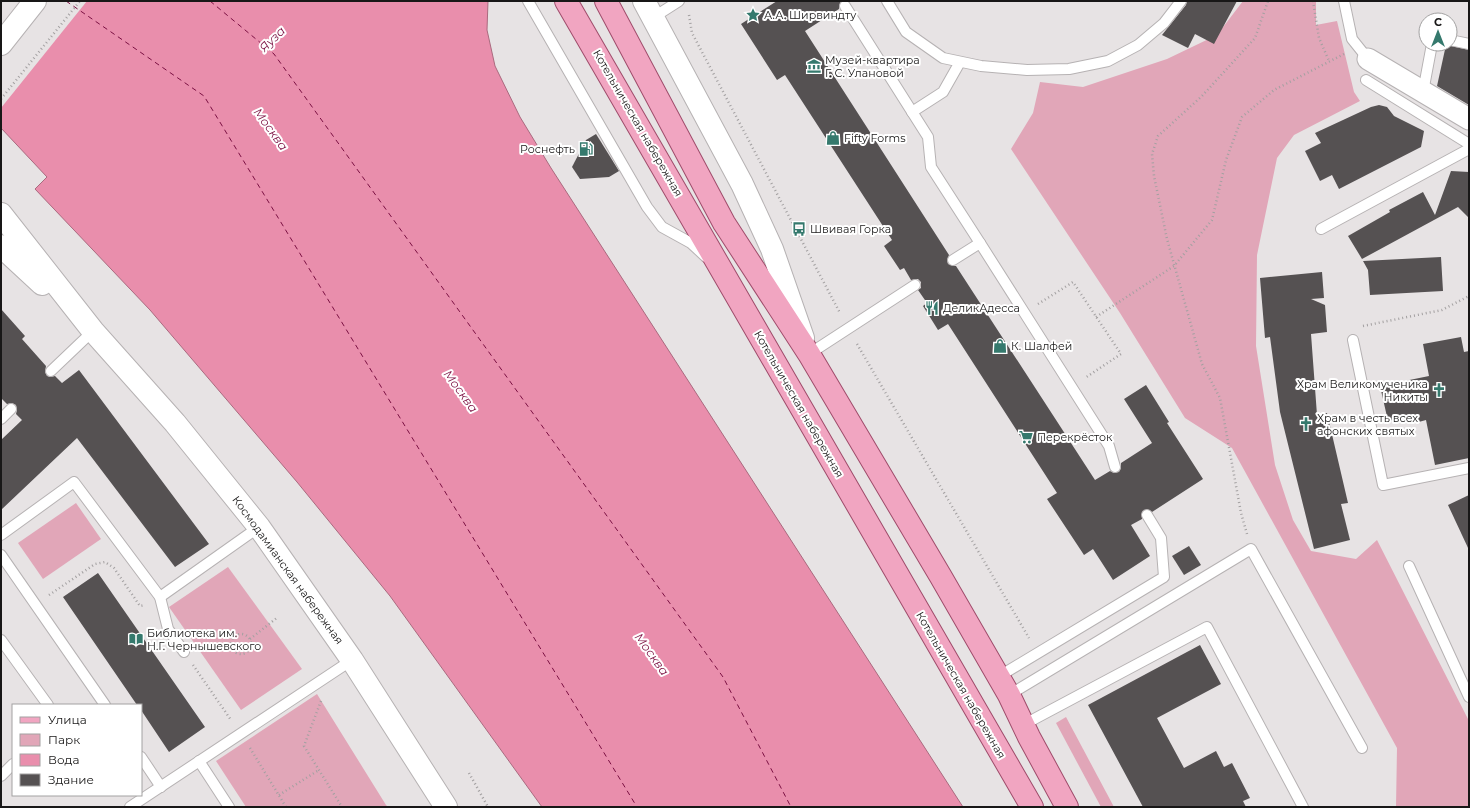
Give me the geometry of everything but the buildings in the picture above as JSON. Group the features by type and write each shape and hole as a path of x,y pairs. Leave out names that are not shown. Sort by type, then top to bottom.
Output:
{"main road":[{"path":"1,44 35,1"},
{"name":"Котельническая набережная","path":"566,1 1032,807"},
{"path":"606,1 724,223 809,354 1003,686 1067,807"},
{"path":"649,9 742,184 772,249 809,354"},
{"name":"Космодамианская набережная","path":"1,214 93,331 175,423 259,527 352,660 446,807"},
{"name":"Космодамианская набережная","path":"1,246 93,331"}],"street":[{"path":"1364,53 1423,92 1469,119"}],"lane":[{"path":"528,1 647,208 662,227 691,243 724,273"},
{"path":"649,9 679,1"},
{"path":"887,1 906,32 943,58 981,66 1027,70 1069,69 1108,61 1138,45 1164,23 1181,1"},
{"path":"1344,1 1352,39 1364,53"},
{"path":"845,6 928,137 932,167 1109,446 1115,467"},
{"path":"1458,42 1469,44"},
{"path":"1423,92 1430,52"},
{"path":"912,112 943,92 960,62"},
{"path":"1366,80 1469,144"},
{"path":"1320,230 1469,150"},
{"path":"953,260 980,243"},
{"path":"809,354 915,285"},
{"path":"51,371 93,331"},
{"path":"1353,340 1383,485 1469,468"},
{"path":"1,419 11,409"},
{"path":"1,535 74,482 161,599 168,629 184,652"},
{"path":"1003,686 1038,653 1164,577 1161,538 1147,515"},
{"path":"161,599 259,527"},
{"path":"1003,686 1251,549 1362,748"},
{"path":"1,555 104,704"},
{"path":"1409,566 1469,697"},
{"path":"1023,725 1207,627 1303,807"},
{"path":"1,640 47,704"},
{"path":"130,807 352,660"},
{"path":"142,759 161,787"},
{"path":"199,761 229,807"},
{"path":"1,776 12,765"}],"path":[{"path":"1,99 80,1"},
{"path":"1251,549 1241,513 1220,398 1202,364 1174,266 1154,176 1152,154 1158,136 1202,96 1255,38 1268,1"},
{"path":"1313,1 1318,38 1329,62"},
{"path":"688,14 692,33 848,329 1038,653"},
{"path":"1096,317 1174,266 1212,220 1226,160 1242,117 1274,90 1329,62 1364,53"},
{"path":"1024,314 1072,282 1121,354 1071,387"},
{"path":"1353,340 1361,326 1442,310 1469,296"},
{"path":"36,605 100,562 105,562 114,568 140,606 161,599"},
{"path":"250,639 278,617"},
{"path":"241,634 246,635 250,639 250,649 247,653 237,653 233,650 233,640 236,636 241,634"},
{"path":"184,652 241,734 286,807"},
{"path":"324,694 304,746 342,807"},
{"path":"278,795 319,770"},
{"path":"469,773 488,807"}],"green space":[{"path":"1243,1 1316,1 1316,25 1337,21 1354,92 1360,101 1294,135 1277,158 1257,255 1256,346 1275,465 1293,520 1311,551 1356,559 1377,540 1469,721 1469,807 1396,807 1397,748 1232,448 1185,418 1120,313 1011,149 1033,113 1040,82 1083,87 1167,59 1217,35"},
{"path":"76,503 101,539 43,579 18,543"},
{"path":"228,567 302,669 241,710 169,607"},
{"path":"317,694 388,807 246,807 216,761"},
{"path":"1066,717 1114,807 1101,807 1056,723"}],"water":[{"path":"1,1 488,1 487,30 495,66 520,117 551,168 963,807 542,807 390,596 297,482 150,310 35,189 47,177 1,128"}],"pier":[{"path":"1,1 87,1 1,108"}],"ferry route":[{"path":"66,1 204,96 637,807"},
{"path":"210,1 274,54 723,677 791,807"}],"place":[{"name":"А.А. Ширвиндту","path":"753,15"},
{"name":"Музей-квартира Г. С. Улановой","path":"814,66"},
{"name":"Fifty Forms","path":"833,138"},
{"name":"Роснефть","path":"586,149"},
{"name":"Швивая Горка","path":"799,229"},
{"name":"ДеликАдесса","path":"932,308"},
{"name":"К. Шалфей","path":"1000,346"},
{"name":"Храм Великомученика Никиты","path":"1439,390"},
{"name":"Храм в честь всех афонских святых","path":"1306,424"},
{"name":"Перекрёсток","path":"1026,437"},
{"name":"Библиотека им. Н.Г. Чернышевского","path":"136,639"}],"water label":[{"name":"Яуза","path":"272,39"},
{"name":"Москва","path":"271,129"},
{"name":"Москва","path":"461,391"},
{"name":"Москва","path":"652,654"}]}
